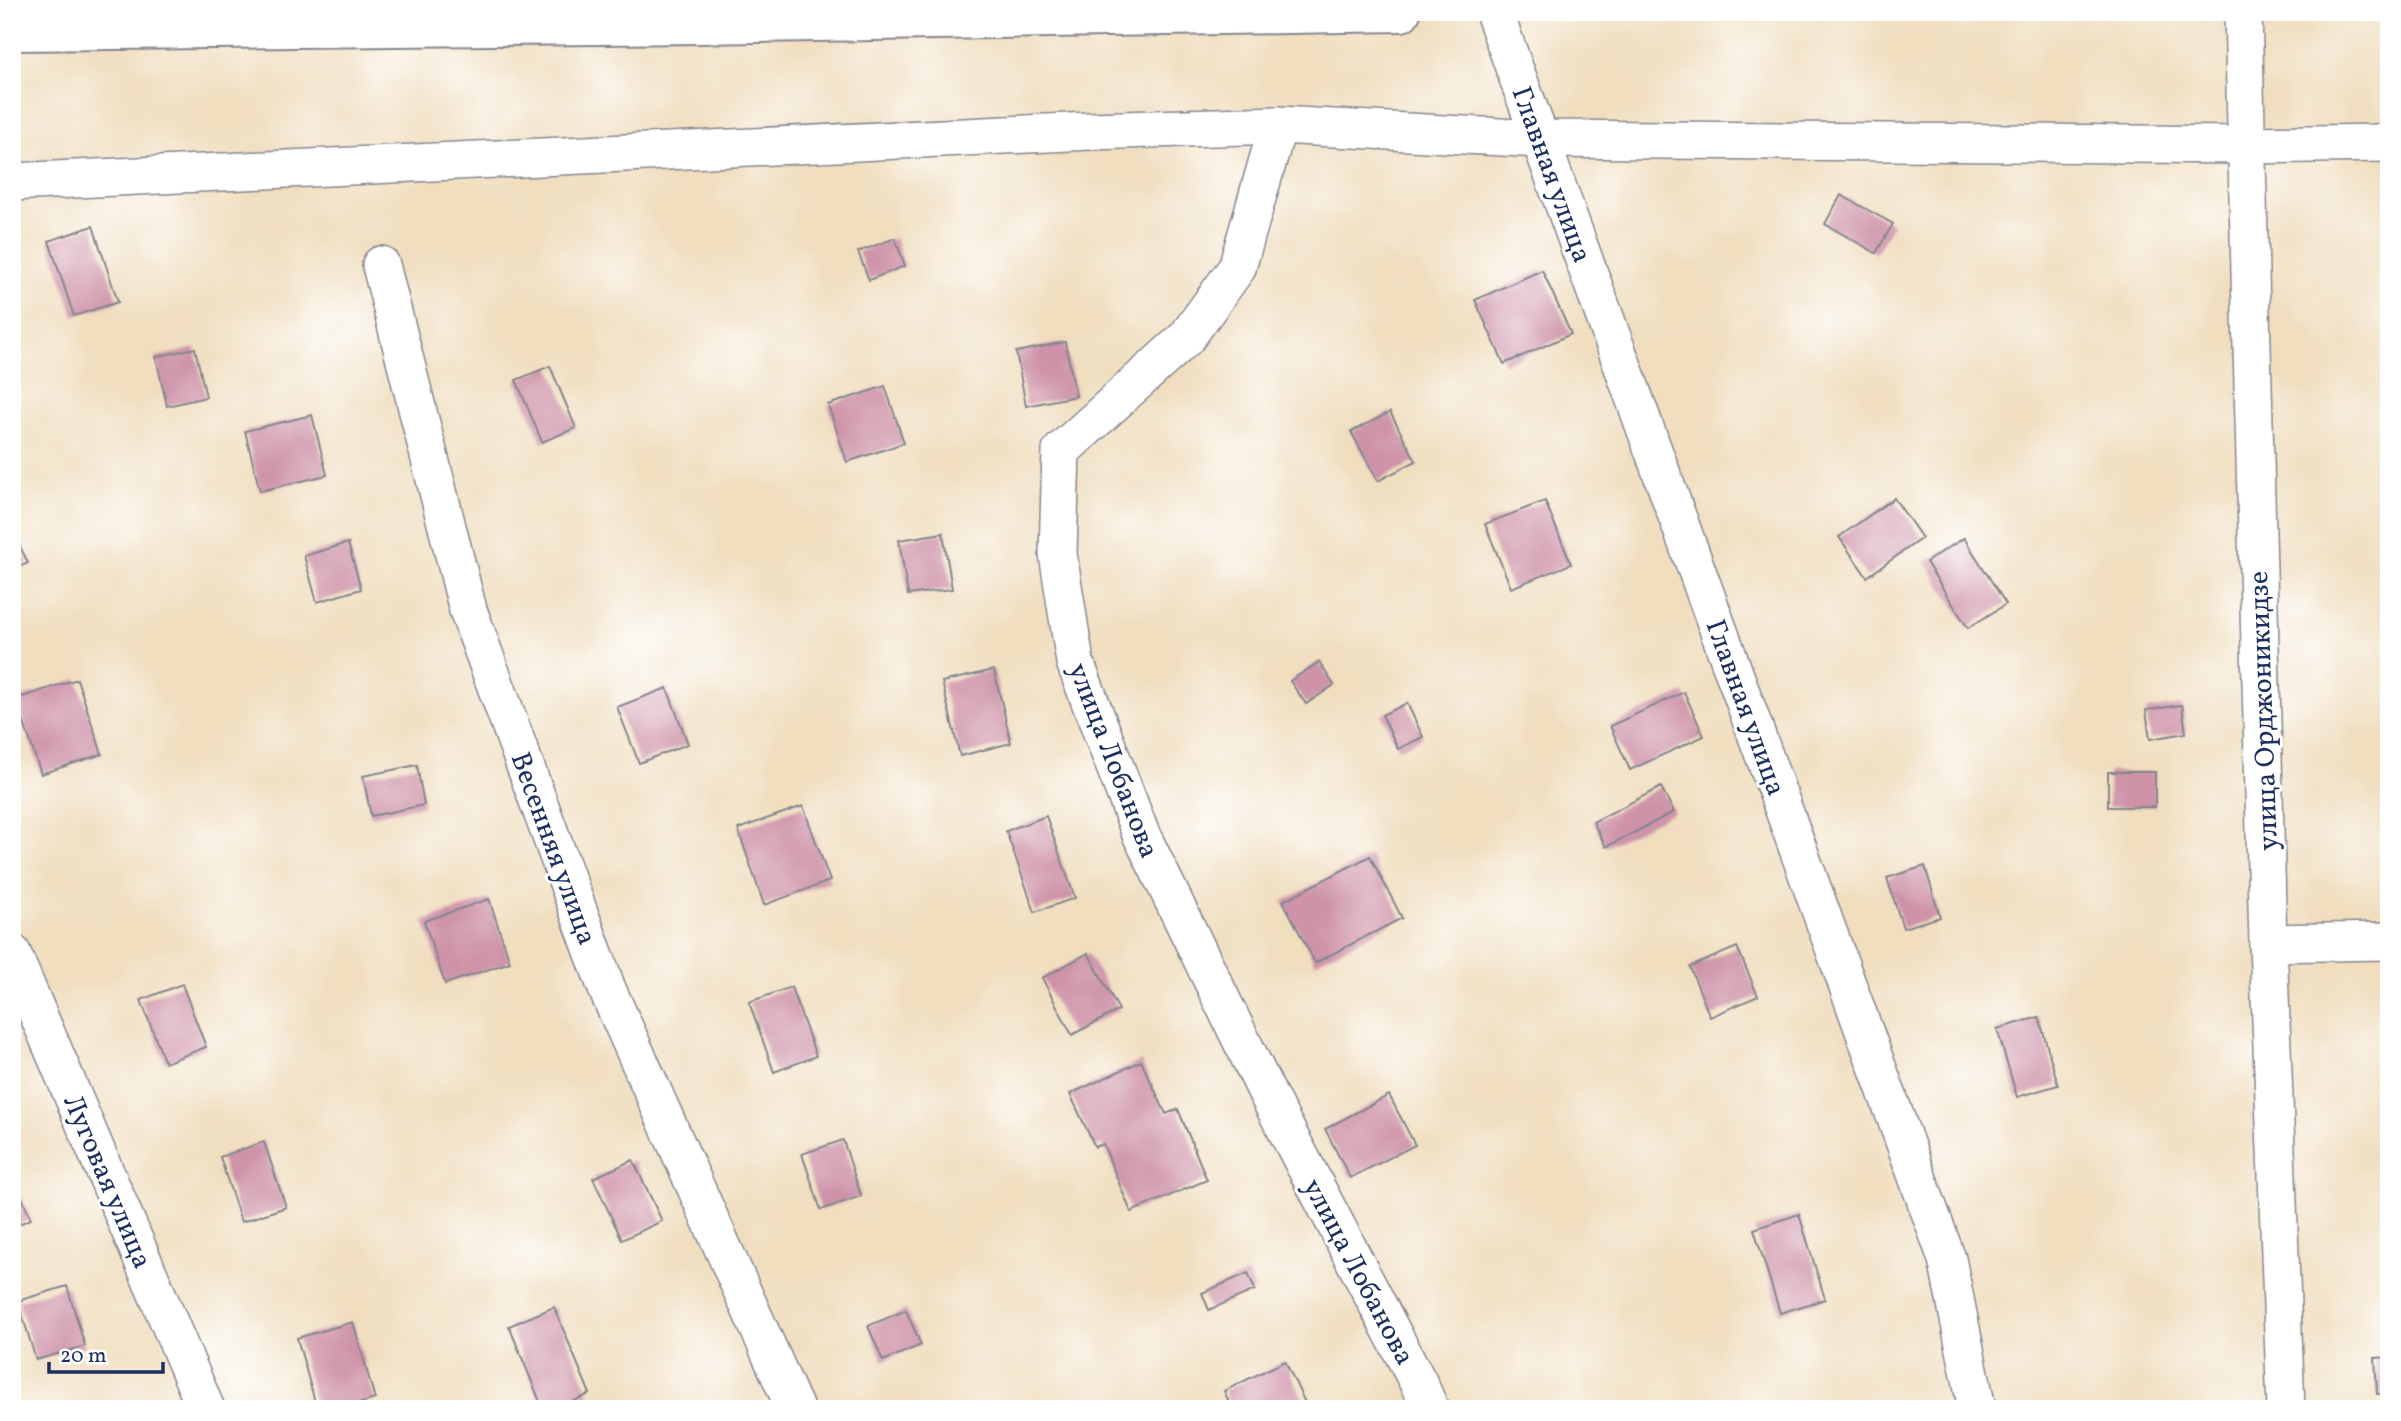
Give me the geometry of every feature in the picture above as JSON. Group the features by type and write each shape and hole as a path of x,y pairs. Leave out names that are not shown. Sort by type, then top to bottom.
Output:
{"main road":[{"path":"12,31 729,24 1401,12"}],"street":[{"name":"Главная улица","path":"1494,12 1947,1259 1977,1409"},
{"name":"улица Орджоникидзе","path":"2243,12 2268,943 2286,1409"},
{"path":"12,182 1049,132 1278,125 1541,139 2246,145 2389,143"},
{"name":"улица Лобанова","path":"1278,125 1237,268 1186,338 1061,451 1058,554 1075,662 1140,832 1268,1096 1430,1409"},
{"name":"Весенняя улица","path":"381,265 473,624 607,989 795,1409"},
{"path":"2268,943 2389,941"},
{"name":"Луговая улица","path":"12,953 205,1409"}],"building":[{"path":"1841,195 1893,224 1876,253 1825,224"},
{"path":"93,226 118,302 74,316 49,241"},
{"path":"895,238 905,266 869,280 858,252"},
{"path":"1542,270 1571,334 1504,364 1475,300"},
{"path":"1065,342 1076,396 1026,406 1016,352"},
{"path":"195,348 206,397 167,406 156,357"},
{"path":"550,366 576,428 542,442 516,380"},
{"path":"885,386 904,443 847,462 828,405"},
{"path":"1390,412 1416,461 1378,481 1351,432"},
{"path":"312,415 327,475 260,491 245,431"},
{"path":"1894,498 1922,538 1867,577 1839,537"},
{"path":"1545,501 1571,564 1511,588 1485,524"},
{"path":"12,530 28,563 12,570"},
{"path":"943,533 952,589 908,595 899,540"},
{"path":"1964,538 2006,604 1968,628 1926,562"},
{"path":"348,543 361,589 317,602 304,556"},
{"path":"1319,662 1334,685 1306,704 1290,681"},
{"path":"994,670 1011,743 960,756 942,682"},
{"path":"77,679 102,754 41,774 16,699"},
{"path":"667,688 688,744 639,763 617,707"},
{"path":"1684,692 1704,736 1630,770 1610,726"},
{"path":"1407,703 1423,737 1398,749 1382,715"},
{"path":"2182,705 2186,733 2150,739 2146,710"},
{"path":"417,765 424,805 371,816 363,776"},
{"path":"2108,772 2155,772 2155,807 2108,807"},
{"path":"1661,787 1674,812 1606,847 1593,822"},
{"path":"803,806 830,881 764,905 738,829"},
{"path":"1046,816 1075,898 1035,912 1006,831"},
{"path":"1370,856 1402,918 1315,963 1283,901"},
{"path":"1925,866 1940,917 1903,928 1887,878"},
{"path":"489,899 510,962 445,984 424,921"},
{"path":"1737,947 1758,996 1710,1017 1690,967"},
{"path":"1088,953 1119,1010 1072,1035 1042,978"},
{"path":"182,984 206,1047 165,1063 141,1000"},
{"path":"791,987 816,1056 774,1072 749,1002"},
{"path":"2039,1017 2058,1085 2017,1097 1997,1029"},
{"path":"1141,1061 1166,1114 1178,1109 1207,1180 1131,1212 1103,1144 1095,1147 1070,1094"},
{"path":"1389,1095 1415,1145 1350,1178 1325,1129"},
{"path":"843,1140 861,1196 821,1210 802,1154"},
{"path":"264,1142 286,1207 241,1222 220,1157"},
{"path":"633,1160 662,1221 622,1240 593,1178"},
{"path":"12,1174 31,1219 12,1227"},
{"path":"1799,1214 1825,1299 1780,1313 1754,1229"},
{"path":"1248,1273 1255,1290 1209,1310 1202,1293"},
{"path":"67,1286 85,1346 36,1360 18,1301"},
{"path":"554,1307 590,1394 555,1409 543,1409 509,1326"},
{"path":"906,1310 921,1345 883,1361 868,1326"},
{"path":"353,1322 375,1399 341,1409 317,1409 297,1338"},
{"path":"2389,1357 2389,1393 2377,1394 2375,1358"},
{"path":"1285,1361 1308,1409 1232,1409 1224,1391"}]}
